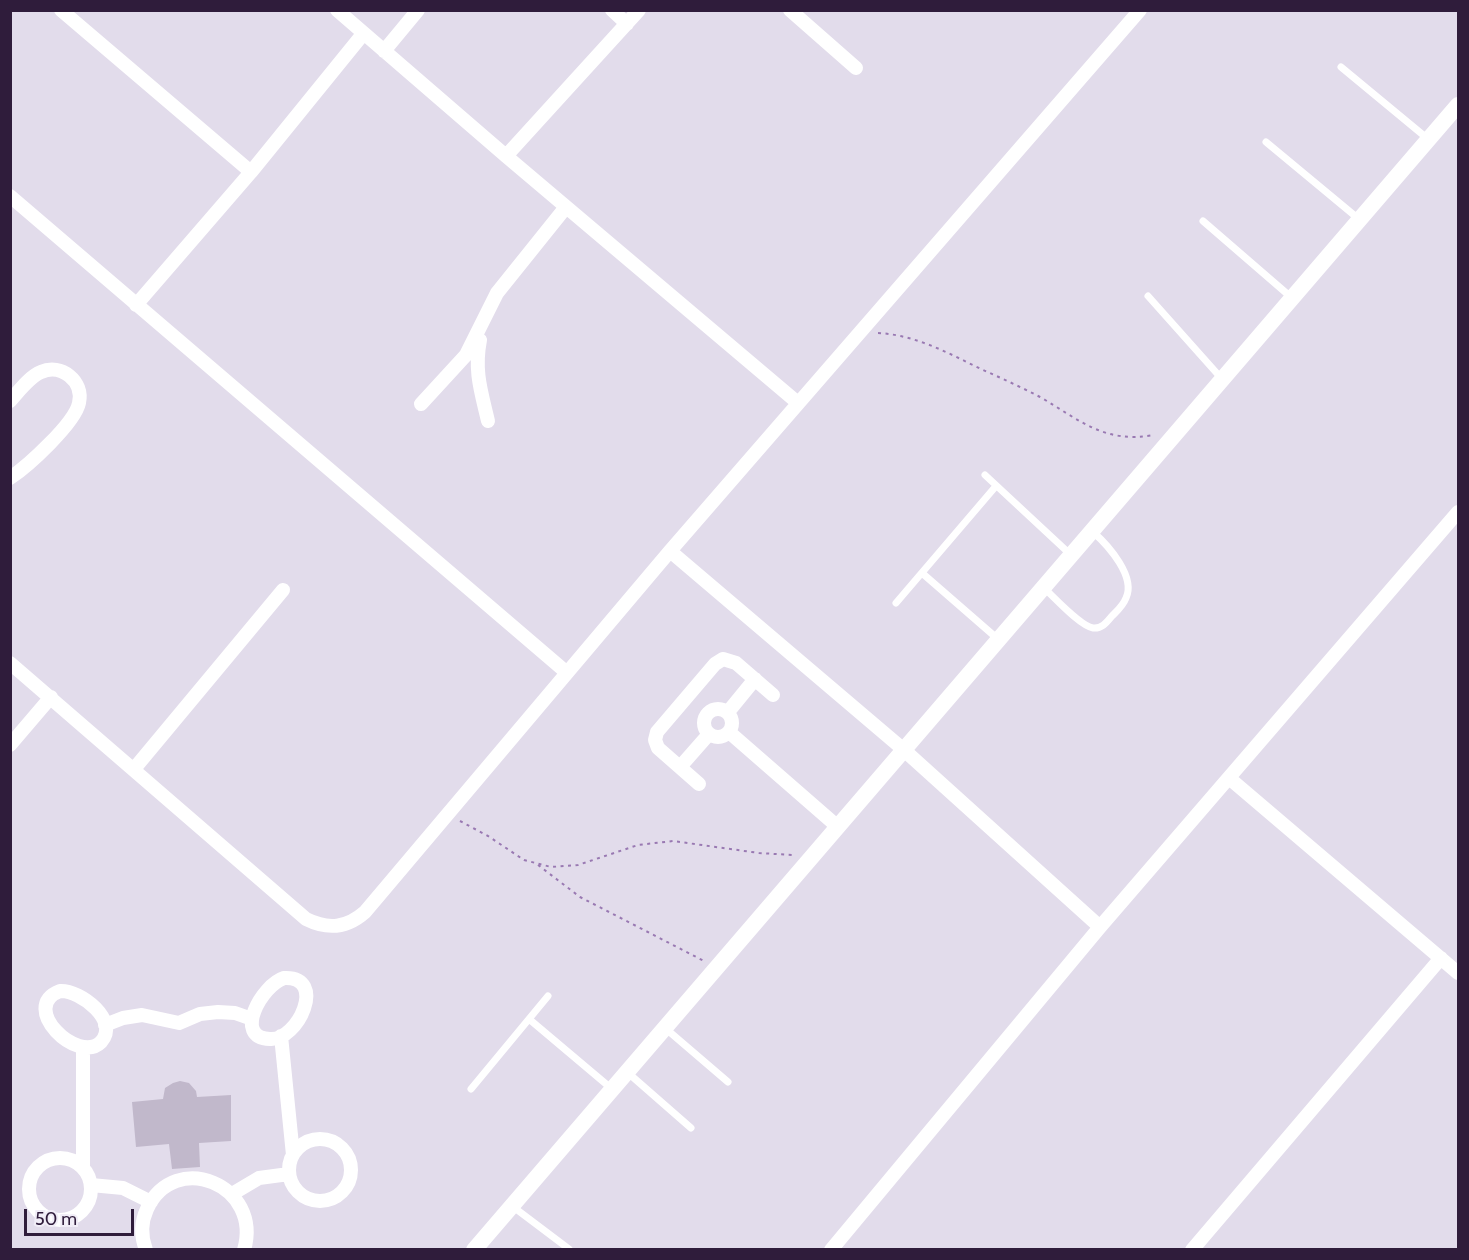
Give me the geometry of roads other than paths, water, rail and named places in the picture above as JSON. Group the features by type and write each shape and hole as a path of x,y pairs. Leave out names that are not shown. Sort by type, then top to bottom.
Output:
{"street":[{"path":"61,10 251,172"},
{"path":"337,10 798,403"},
{"path":"384,51 418,10"},
{"path":"612,10 627,24"},
{"path":"506,156 639,10"},
{"path":"790,10 856,68"},
{"path":"10,663 296,912 318,925 331,927 356,920 670,551 1140,10"},
{"path":"136,305 251,172 363,34"},
{"path":"474,1250 1458,105"},
{"path":"10,196 566,672"},
{"path":"421,404 466,355 497,293 566,207"},
{"path":"483,320 476,366 489,421"},
{"path":"10,401 31,378 49,369 60,370 69,375 80,392 80,402 70,420 35,458 10,478"},
{"path":"831,1250 1100,927 1458,512"},
{"path":"670,551 904,750 1100,927"},
{"path":"134,769 283,590"},
{"path":"699,784 658,748 655,740 657,732 715,664 723,659 732,660 773,695"},
{"path":"728,712 755,679"},
{"path":"10,745 51,697"},
{"path":"687,697 707,713"},
{"path":"719,708 728,712 732,719 729,732 717,737 709,734 704,722 707,713 719,708"},
{"path":"729,732 838,826"},
{"path":"680,767 709,734"},
{"path":"1229,778 1458,973"},
{"path":"1192,1250 1441,958"},
{"path":"284,978 295,979 304,986 306,1003 294,1025 281,1036 276,1039 264,1038 254,1030 252,1019 256,1005 272,985 284,978"},
{"path":"66,991 80,995 93,1006 105,1025 104,1037 100,1042 90,1048 83,1047 63,1037 47,1018 45,1006 55,993 66,991"},
{"path":"105,1025 123,1018 142,1015 179,1023 200,1014 218,1012 235,1013 252,1019"},
{"path":"281,1036 293,1155"},
{"path":"83,1047 83,1167"},
{"path":"316,1139 335,1142 343,1148 351,1166 351,1175 342,1192 334,1198 315,1200 306,1197 292,1183 289,1174 293,1155 298,1147 316,1139"},
{"path":"56,1158 75,1161 83,1167 91,1185 88,1203 74,1217 55,1219 46,1216 32,1202 30,1183 39,1166 56,1158"},
{"path":"232,1194 259,1179 289,1174"},
{"path":"146,1250 142,1233 143,1222 151,1202 167,1186 189,1179 213,1182 232,1194 244,1214 247,1225 244,1250"},
{"path":"91,1185 123,1188 151,1202"}],"lane":[{"path":"1341,67 1428,140"},
{"path":"1266,142 1359,220"},
{"path":"1203,221 1292,298"},
{"path":"1148,296 1222,379"},
{"path":"985,475 1071,555"},
{"path":"896,603 996,486"},
{"path":"1044,587 1083,623 1092,628 1102,626 1122,606 1128,592 1127,576 1110,549 1092,531"},
{"path":"922,573 999,640"},
{"path":"471,1089 548,996"},
{"path":"529,1018 612,1089"},
{"path":"665,1028 728,1082"},
{"path":"627,1072 691,1128"},
{"path":"512,1206 569,1249"}]}
